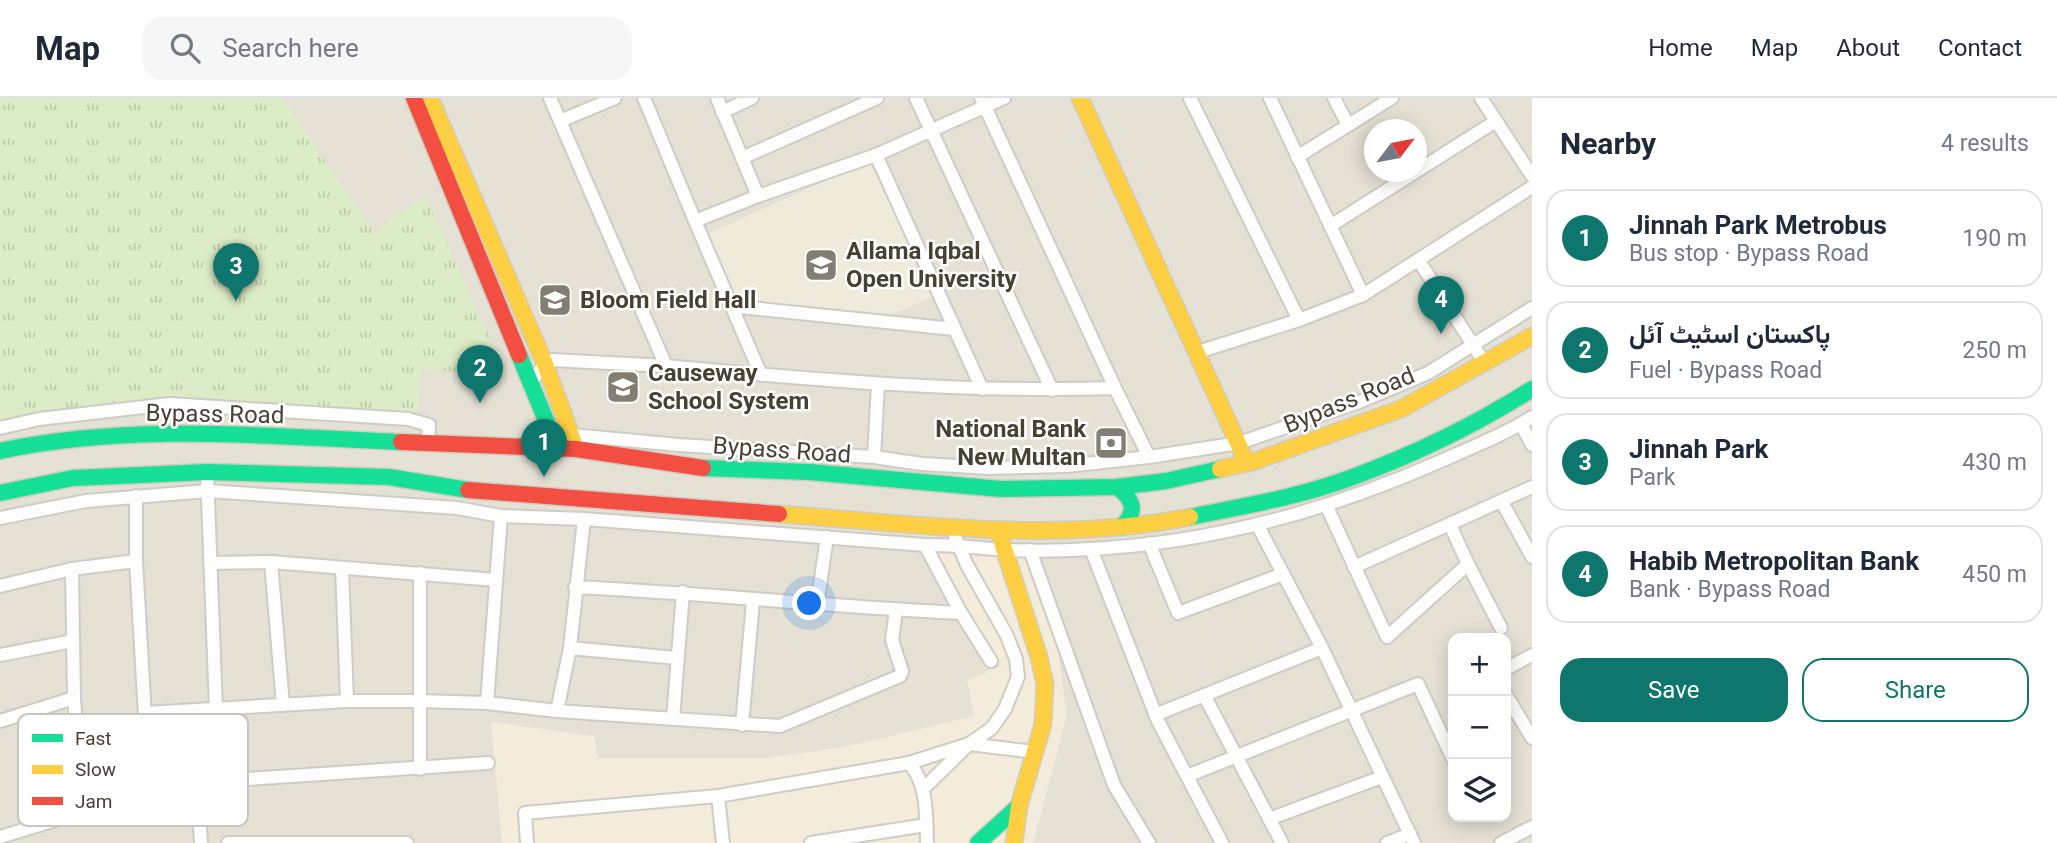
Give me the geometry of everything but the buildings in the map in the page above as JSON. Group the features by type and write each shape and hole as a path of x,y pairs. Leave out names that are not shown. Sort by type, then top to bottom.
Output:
{"main road":[{"path":"414,98 554,440"},
{"path":"430,98 545,364 574,442"},
{"path":"1080,98 1247,463"},
{"name":"Bypass Road","path":"0,451 33,443 130,435 216,434 428,442 554,440 705,468 809,472 1001,489 1117,487 1154,483 1247,463 1401,409 1532,336"},
{"path":"0,493 73,478 207,472 389,477 477,492 953,527 1034,532 1121,527 1271,501 1349,479 1425,447 1497,411 1532,389"},
{"path":"1154,483 1144,496 1141,506 1146,515 1157,522"},
{"path":"1117,487 1132,500 1135,508 1133,516 1121,527"},
{"path":"998,530 1040,657 1045,684 1043,724 1019,806 1014,843"},
{"path":"978,843 1019,806"}],"street":[{"path":"550,98 666,366"},
{"path":"560,121 615,98"},
{"path":"644,98 761,375"},
{"path":"717,98 758,196"},
{"path":"722,112 752,98"},
{"path":"742,158 877,98"},
{"path":"916,98 1052,390"},
{"path":"695,220 876,155 932,131 983,102 1004,98"},
{"path":"1190,98 1299,320"},
{"path":"1270,98 1363,295"},
{"path":"1334,98 1348,125"},
{"path":"1297,157 1392,98"},
{"path":"1481,98 1532,176"},
{"path":"983,102 1149,457"},
{"path":"1330,226 1496,121"},
{"path":"876,155 982,389"},
{"path":"1198,352 1299,320 1363,295 1532,187"},
{"path":"1419,261 1484,362"},
{"path":"731,306 954,329"},
{"path":"574,442 679,445 874,457 922,464 990,468 1067,466 1149,457 1239,443 1402,385 1474,346 1532,308"},
{"path":"531,382 545,364 552,360 666,366 878,384 982,389 1115,388"},
{"path":"874,457 878,384"},
{"path":"0,428 39,419 170,404 408,419 429,425 428,442"},
{"path":"0,518 86,501 207,491 457,509 501,516 578,519 925,545 957,544 1004,550 1091,549 1258,526 1327,507 1409,475 1527,420 1532,445"},
{"path":"207,472 216,709"},
{"path":"1354,567 1532,487"},
{"path":"136,496 136,561 145,713 347,701 419,701 487,703 556,711 780,726 901,676 902,671 892,640 896,610"},
{"path":"556,711 570,648 578,519 575,500"},
{"path":"1502,502 1532,557"},
{"path":"1327,507 1387,637 1468,564"},
{"path":"487,703 501,516"},
{"path":"1450,525 1501,628"},
{"path":"1258,526 1322,648 1412,839 1387,843"},
{"path":"923,789 969,744 992,728 1005,709 1018,677 1016,659 1006,634 957,544 953,527"},
{"path":"817,605 827,537"},
{"path":"1149,543 1178,613 1283,574"},
{"path":"925,545 961,613 991,661"},
{"path":"1091,549 1155,715 1222,843"},
{"path":"1030,550 1114,785 1149,843"},
{"path":"0,586 72,569 136,561"},
{"path":"211,563 271,562 496,580"},
{"path":"271,562 284,705"},
{"path":"342,568 347,701"},
{"path":"72,569 75,714"},
{"path":"420,573 420,769"},
{"path":"575,587 683,592 753,601 961,613"},
{"path":"673,719 683,592"},
{"path":"742,725 753,601"},
{"path":"0,656 73,641"},
{"path":"570,648 676,658"},
{"path":"1155,715 1322,648"},
{"path":"1511,666 1532,655"},
{"path":"1187,776 1418,684 1448,748"},
{"path":"1204,695 1282,843"},
{"path":"1507,696 1532,738"},
{"path":"23,714 74,698"},
{"path":"0,721 18,715"},
{"path":"527,843 524,813 718,796 909,763 969,744 1034,752"},
{"path":"248,779 488,763"},
{"path":"909,763 916,771 923,789 928,843"},
{"path":"1269,819 1382,777"},
{"path":"718,796 723,843"},
{"path":"811,843 926,825"},
{"path":"0,837 36,826"},
{"path":"1501,843 1532,827"},
{"path":"228,843 407,843"}],"shaded area":[{"path":"0,98 1532,98 1532,843 0,843"},
{"name":"Allama Iqbal Open University","path":"869,161 935,296 887,316 739,301 708,234"},
{"path":"930,548 1024,551 1056,636 1067,716 1033,843 502,843 491,722 594,736 598,758 766,758 840,748 974,716 967,681 1001,665"}],"green space":[{"path":"0,98 282,98 374,232 425,196 507,376 422,369 416,416 181,397 78,408 0,427"}],"traffic: fast":[{"path":"519,355 557,447"},
{"path":"1190,517 1291,496 1350,478 1443,438 1532,389"},
{"path":"0,451 49,442 149,434 250,435 401,442"},
{"path":"703,468 809,472 1001,489 1117,487 1166,481 1220,469"},
{"path":"0,493 73,478 207,472 389,477 468,490"},
{"path":"1117,487 1132,506 1130,516 1121,527"},
{"path":"978,843 1019,806"}],"traffic: slow":[{"path":"430,98 545,364 576,449"},
{"path":"1080,98 1247,463"},
{"path":"1220,469 1255,461 1401,409 1532,336"},
{"path":"779,514 1036,531 1139,525 1190,517"},
{"path":"998,530 1039,657 1045,684 1043,724 1019,806 1014,843"}],"traffic: jam":[{"path":"414,98 519,355"},
{"path":"401,442 576,449 703,468"},
{"path":"468,490 779,514"}],"place":[{"name":"Allama Iqbal Open University","path":"821,265"},
{"name":"Bloom Field Hall","path":"555,300"},
{"name":"Jinnah Park","path":"236,301"},
{"name":"Habib Metropolitan Bank","path":"1441,334"},
{"name":"Causeway School System","path":"623,387"},
{"name":"پاکستان اسٹیٹ آئل","path":"480,403"},
{"name":"National Bank New Multan","path":"1111,443"},
{"name":"Jinnah Park Metrobus","path":"544,477"}]}
